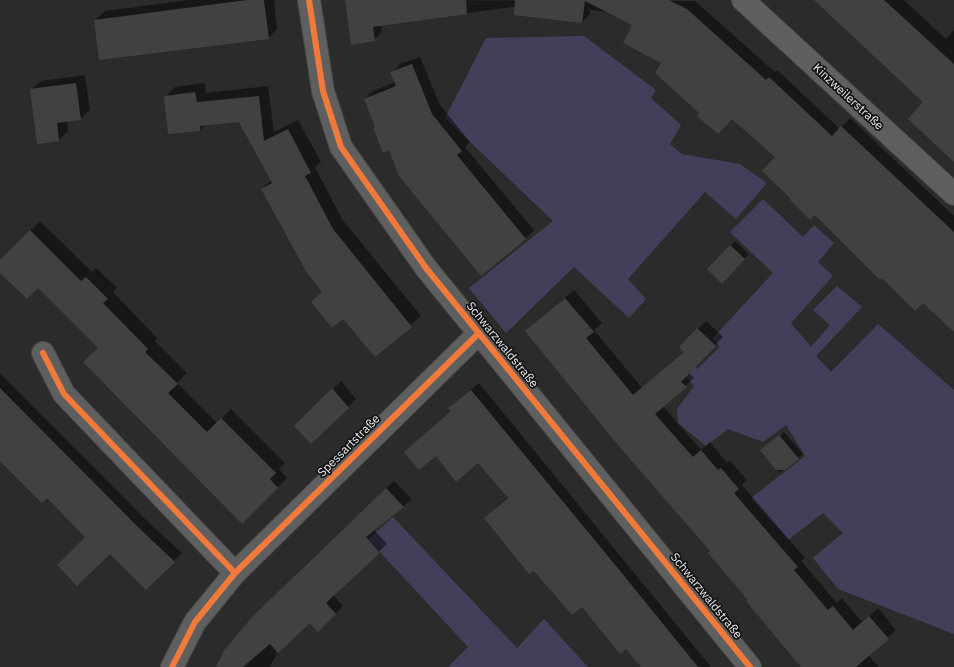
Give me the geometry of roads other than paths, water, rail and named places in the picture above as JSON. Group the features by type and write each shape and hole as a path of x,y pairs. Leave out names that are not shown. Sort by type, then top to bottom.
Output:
{"street":[{"name":"Schwarzwaldstraße","path":"309,0 323,91 341,147 426,268 478,334 750,667"},
{"name":"Kinzweilerstraße","path":"743,0 954,194"},
{"name":"Spessartstraße","path":"172,667 195,622 235,573 478,334"},
{"path":"43,353 64,394 235,573"}]}
